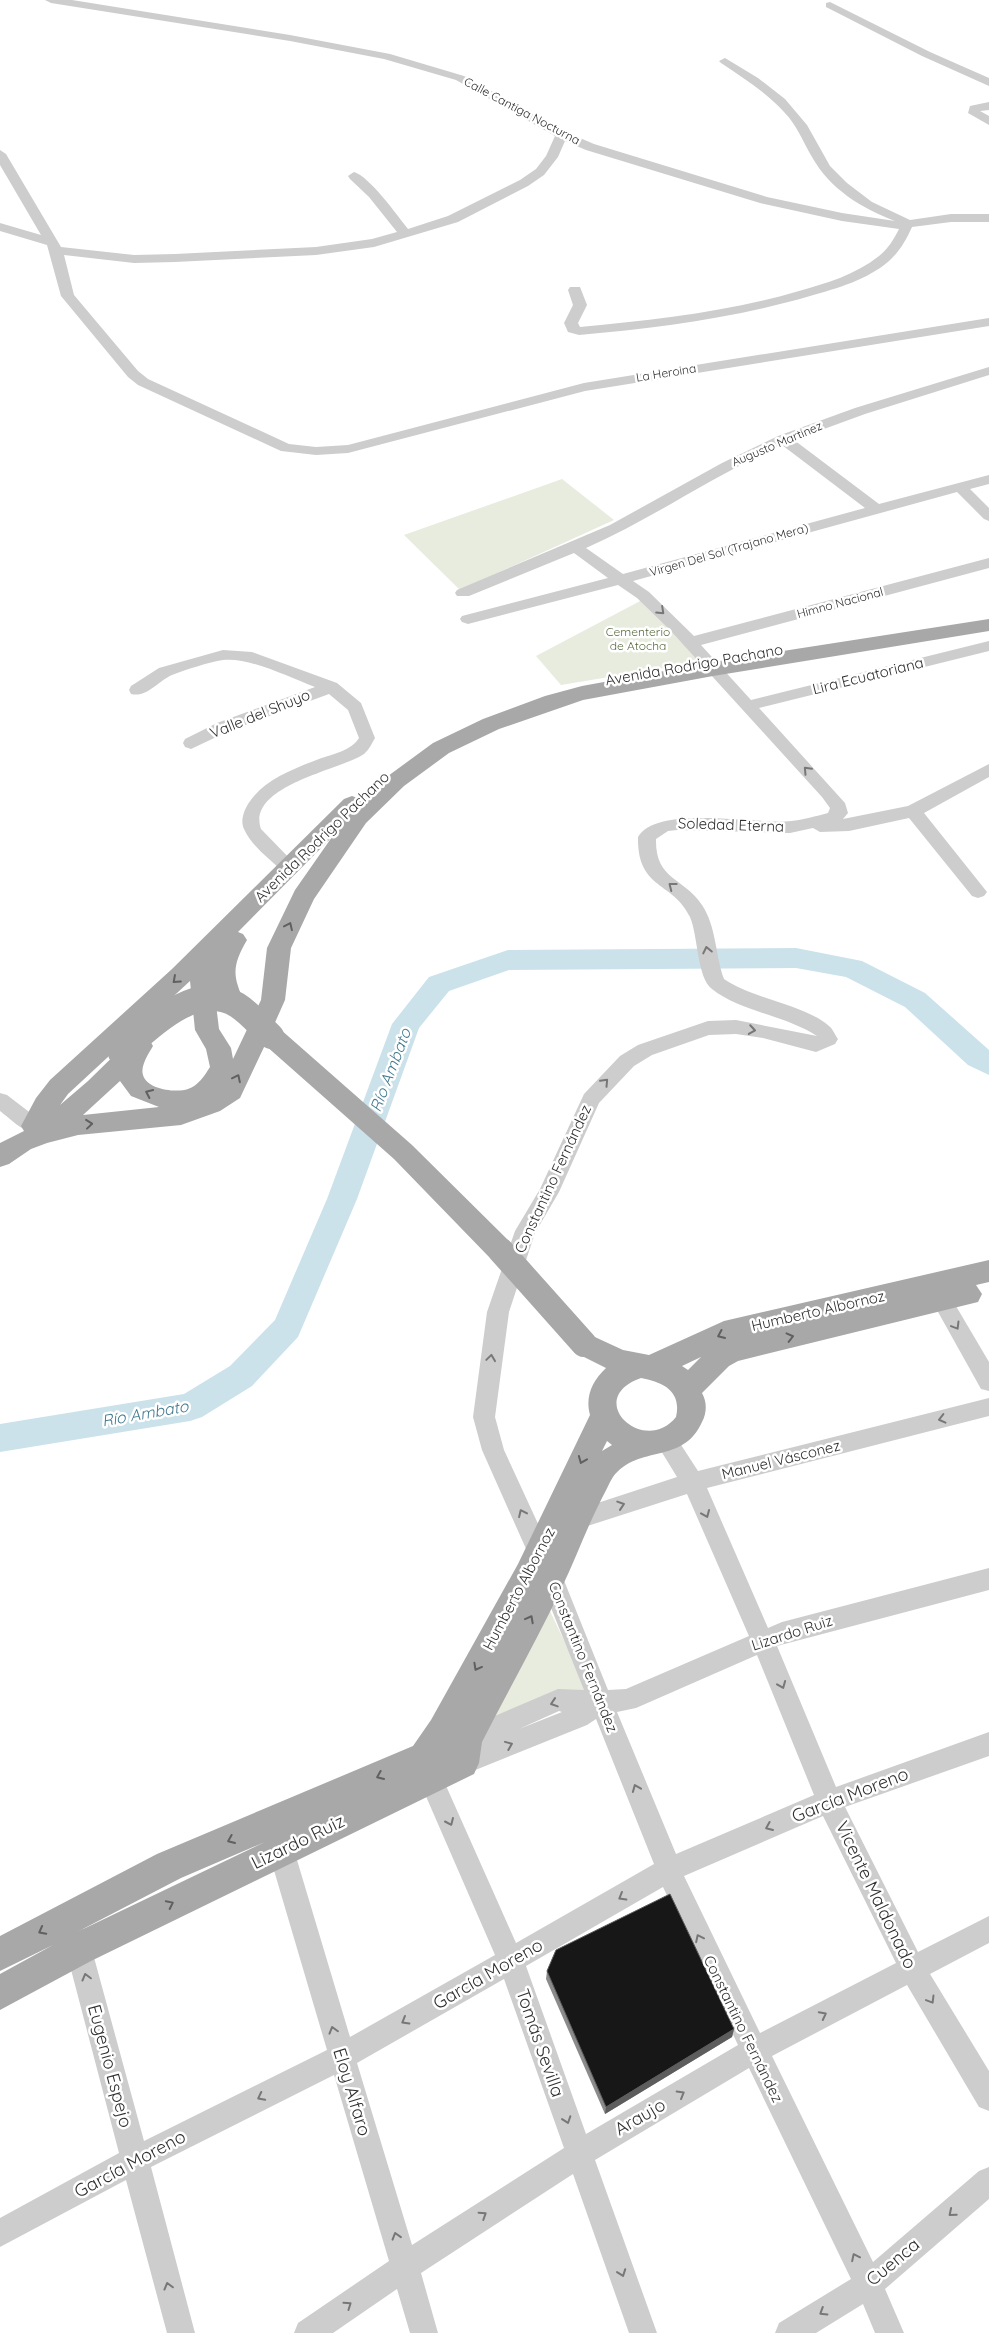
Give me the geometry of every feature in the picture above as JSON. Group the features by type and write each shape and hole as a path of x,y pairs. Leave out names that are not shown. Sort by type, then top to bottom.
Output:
{"main road":[{"name":"Avenida Rodrigo Pachano","path":"38,1130 45,1105 59,1087 217,940 373,785 406,759 452,732 515,705 553,693 989,617"},
{"name":"Avenida Rodrigo Pachano","path":"343,838 358,818 403,775 441,748 491,724 553,701 710,665 989,625"},
{"path":"343,838 281,892 233,942 222,964 224,986 233,1004 404,1152 501,1252 584,1344 608,1383"},
{"path":"0,1145 38,1130 181,1115 211,1104 231,1091 273,1000 279,948 304,896 343,838"},
{"path":"131,1049 132,1063 130,1075 136,1086 152,1096 172,1100 196,1097 213,1085 223,1068 218,1048 207,1030 202,975 217,940"},
{"path":"0,1157 97,1088 162,1017 177,1009 209,1000 233,1004"},
{"path":"131,1049 181,1012 204,1007 227,1010 271,1036"},
{"name":"Humberto Albornoz","path":"687,1389 719,1358 732,1351 936,1292 989,1271"},
{"name":"Humberto Albornoz","path":"647,1366 724,1333 936,1292 989,1289"},
{"path":"584,1344 622,1362 647,1366 667,1371 678,1378 687,1389 692,1401 687,1425 678,1434 655,1442 619,1435 604,1417 601,1405 603,1393 608,1383 617,1374 628,1369 647,1366"},
{"name":"Humberto Albornoz","path":"465,1751 546,1565 569,1492 586,1451 604,1417"},
{"name":"Humberto Albornoz","path":"427,1768 442,1731 575,1520 603,1468 616,1457 655,1442"},
{"name":"Lizardo Ruiz","path":"0,1954 169,1866 427,1768 465,1751"},
{"name":"Lizardo Ruiz","path":"0,1993 79,1949 281,1850 427,1768"}],"street":[{"name":"Calle Cantiga Nocturna","path":"51,0 386,56 460,78 562,135 619,156 764,200 842,217 897,225 951,218 989,218"},
{"path":"830,5 926,54 989,82"},
{"path":"575,290 580,305 572,323 573,329 579,331 662,324 776,302 844,282 884,259 898,244 907,224 896,215 876,209 832,176 818,161 812,145 796,118 772,95 725,61"},
{"path":"989,106 974,109 974,113 989,120"},
{"path":"0,227 53,246 134,259 230,256 341,249 374,243 453,219 524,183 540,172 552,157 562,135"},
{"name":"La Heroina","path":"0,154 53,246 68,296 106,340 118,358 144,382 286,448 316,451 348,449 584,388 699,367 989,322"},
{"path":"354,176 373,194 405,234"},
{"name":"Augusto Martinez","path":"462,593 577,548 639,517 731,464 783,439 863,409 989,371"},
{"path":"783,439 875,508"},
{"name":"Virgen Del Sol (Trajano Mera)","path":"468,619 624,580 875,508 989,479"},
{"path":"960,486 989,516"},
{"path":"577,548 624,580 660,610 692,642 710,665 748,706"},
{"name":"Himno Nacional","path":"692,642 989,563"},
{"name":"Lira Ecuatoriana","path":"748,706 989,646"},
{"path":"137,690 165,672 223,655 246,656 330,686 355,707 367,738 361,748 351,754 280,782 262,794 252,810 251,826 261,840 289,868"},
{"name":"Valle del Shuyo","path":"190,743 222,727 330,686"},
{"name":"Soledad Eterna","path":"748,706 828,793 839,807 839,813 834,818 790,828 676,823 657,829 647,837 645,853 652,871 681,893 694,908 702,924 712,976 721,988 812,1023 824,1030 828,1034 828,1039"},
{"path":"790,828 849,825 880,820 913,811 989,770"},
{"path":"913,811 978,892"},
{"name":"Constantino Fernández","path":"828,1039 816,1045 763,1031 736,1027 708,1028 645,1050 627,1061 590,1099 550,1192 525,1231 498,1312 484,1417 493,1450 546,1565 683,1904 890,2333"},
{"path":"0,1100 38,1130"},
{"path":"936,1292 989,1382"},
{"name":"Manuel Vásconez","path":"575,1520 693,1482 989,1407"},
{"name":"Vicente Maldonado","path":"655,1442 693,1482 774,1665 829,1801 913,1970 989,2097"},
{"name":"Lizardo Ruiz","path":"465,1751 578,1717 602,1702 627,1700 782,1633 989,1579"},
{"name":"García Moreno","path":"0,2233 136,2160 341,2057 669,1870 829,1801 989,1744"},
{"name":"Tomás Sevilla","path":"427,1768 511,1961 643,2333"},
{"name":"Eloy Alfaro","path":"281,1850 341,2057 406,2265 424,2333"},
{"name":"Eugenio Espejo","path":"70,1916 181,2333"},
{"name":"Araujo","path":"308,2333 406,2265 579,2153 753,2051 913,1970 989,1929"},
{"name":"Cuenca","path":"789,2333 868,2284 989,2181"}],"green space":[{"path":"562,479 614,520 460,590 404,535"},
{"name":"Cementerio de Atocha","path":"644,599 706,661 561,685 536,656"},
{"path":"549,1609 589,1693 487,1728"}],"building":[{"path":"670,1894 734,2029 606,2107 547,1971 556,1950"}],"waterway":[{"name":"Río Ambato","path":"0,1438 190,1407 241,1376 287,1328 342,1199 406,1024 439,984 508,960 796,958 852,968 915,1000 978,1057 989,1064"}]}
